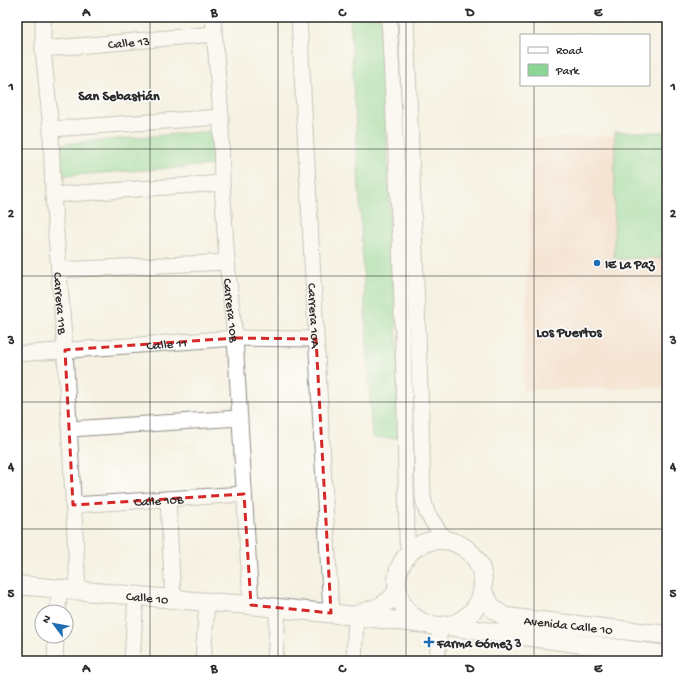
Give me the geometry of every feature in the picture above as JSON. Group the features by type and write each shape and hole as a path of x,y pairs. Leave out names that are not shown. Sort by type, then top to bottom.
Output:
{"street":[{"name":"Carrera 11B","path":"43,17 43,49 51,129 53,195 65,350 78,590"},
{"name":"Carrera 10B","path":"213,17 220,117 227,262 235,338 251,604"},
{"name":"Carrera 10A","path":"299,17 330,613"},
{"path":"390,17 406,415 407,540 409,552"},
{"path":"406,17 423,498 427,513 440,533 447,539"},
{"name":"Calle 13","path":"43,49 214,34"},
{"path":"51,129 220,117"},
{"path":"53,195 222,183"},
{"path":"59,270 227,262"},
{"name":"Calle 11","path":"17,354 235,338 316,339"},
{"path":"406,415 421,414"},
{"path":"70,429 239,418"},
{"name":"Calle 10B","path":"73,505 244,494"},
{"path":"168,499 173,599"},
{"path":"433,539 447,539 461,544 476,558 483,578 482,592 478,604 470,614 459,622 437,625 412,617 402,606 397,592 396,578 400,564 409,552 420,544 433,539"},
{"name":"Calle 10","path":"17,585 207,602 251,604 278,608"},
{"path":"58,604 59,588"},
{"name":"Avenida Calle 10","path":"356,616 381,606 390,600 397,592"},
{"name":"Avenida Calle 10","path":"482,592 493,609 505,617 667,635"},
{"path":"132,661 136,596"},
{"path":"203,661 207,602"},
{"path":"275,661 278,608"},
{"name":"Avenida Calle 10","path":"278,608 437,625 667,655"},
{"path":"354,661 356,616"},
{"path":"437,625 437,661"},
{"path":"55,661 56,644"}],"highlighted area":[{"path":"235,338 316,339 331,613 251,605 244,494 73,505 65,350"}],"shaded area":[{"name":"IE La Paz","path":"667,134 667,388 523,390 532,138"}],"green space":[{"path":"350,17 380,17 402,438 372,438"},
{"path":"211,131 214,165 60,176 59,144"},
{"path":"615,132 667,132 667,258 614,259"}],"place":[{"name":"IE La Paz","path":"597,263"},
{"name":"Farma Gómez 3","path":"429,642"}],"district":[{"name":"San Sebastián","path":"119,95"},
{"name":"Los Puertos","path":"569,331"}]}
